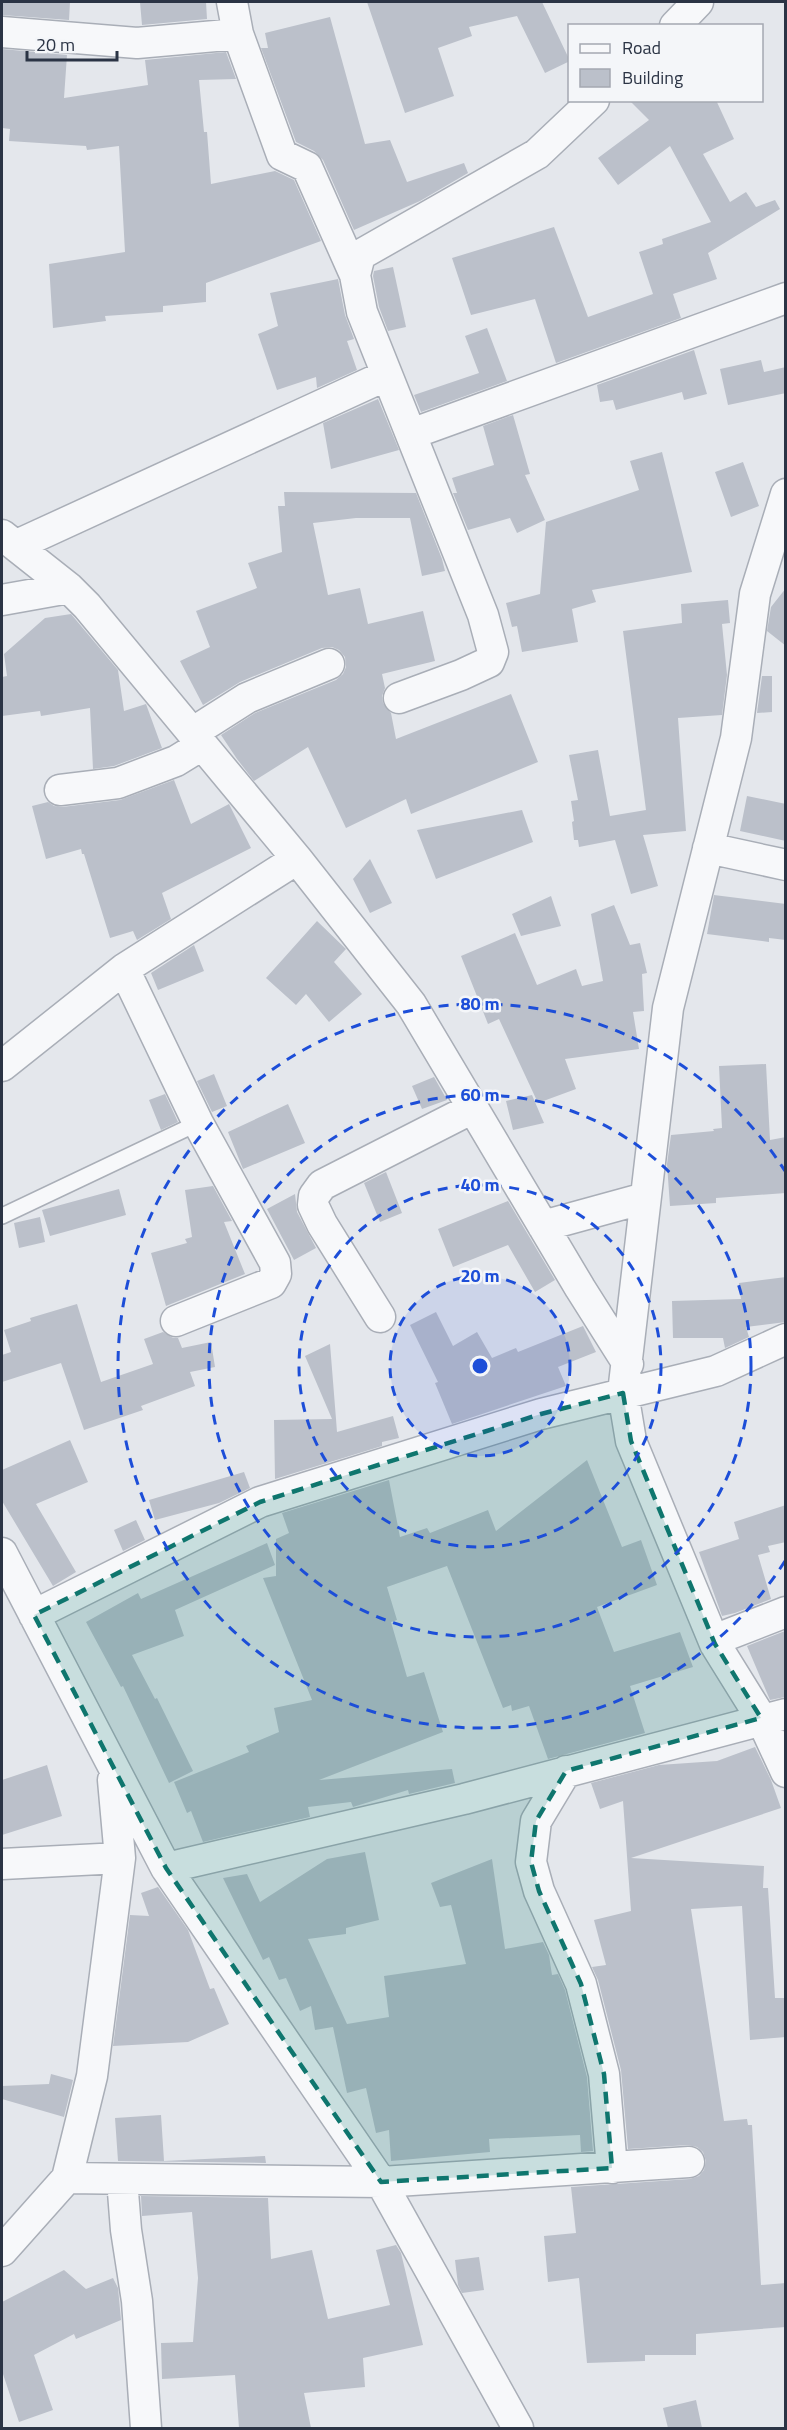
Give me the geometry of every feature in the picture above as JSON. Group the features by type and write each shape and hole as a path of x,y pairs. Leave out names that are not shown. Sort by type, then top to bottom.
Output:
{"street":[{"path":"232,2 238,34 282,155 307,167 355,275 362,312 483,615 494,652 489,662 399,698"},
{"path":"677,24 698,2"},
{"path":"2,32 137,42 238,34"},
{"path":"355,275 360,255 537,154 592,102"},
{"path":"411,434 786,298"},
{"path":"387,375 9,540 69,588 87,606 297,859 411,1004 628,1364"},
{"path":"786,494 755,594 736,738 668,1008 624,1393 631,1442 715,1644 773,1716 786,1772"},
{"path":"2,600 69,588"},
{"path":"60,790 118,783 176,761 197,739 247,698 329,664"},
{"path":"708,848 786,865"},
{"path":"2,1066 124,969 297,859"},
{"path":"124,969 198,1123 275,1263 276,1274 271,1283 176,1321"},
{"path":"381,1317 322,1224 314,1205 314,1196 322,1185 473,1108"},
{"path":"543,1226 645,1198"},
{"path":"34,1615 260,1502 541,1414 716,1371 786,1339"},
{"path":"4,1562 166,1868 381,2182 518,2428"},
{"path":"715,1644 714,1640 786,1612"},
{"path":"166,1868 464,1799 773,1716"},
{"path":"2,2252 67,2178 92,2076 120,1858 112,1765"},
{"path":"566,1771 536,1821 531,1862 539,1891 580,1984 604,2074 612,2168"},
{"path":"2,1864 120,1858"},
{"path":"67,2178 381,2182 689,2162"},
{"path":"122,2179 126,2230 137,2301 146,2428"}],"lane":[{"path":"2,1216 198,1123"}],"highlighted area":[{"path":"623,1393 631,1441 715,1644 761,1718 566,1771 536,1821 531,1862 539,1891 581,1984 604,2074 612,2168 381,2182 166,1868 34,1615 260,1502 541,1414"}],"building":[{"path":"2,2 70,2 69,20 2,15"},
{"path":"140,2 206,2 207,19 142,25"},
{"path":"367,2 542,2 568,57 568,62 545,73 517,16 469,27 472,36 438,48 454,96 405,113"},
{"path":"330,17 365,144 390,140 407,182 464,163 468,173 420,201 354,230 323,160 314,151 296,142 261,48 268,48 265,33"},
{"path":"2,49 67,55 64,98 148,85 145,60 226,52 236,79 199,80 204,132 207,132 211,184 275,171 294,180 321,241 206,283 206,302 163,306 163,312 105,316 106,321 53,328 49,264 125,252 119,146 87,150 86,146 9,141 10,129 2,128"},
{"path":"631,102 717,102 734,139 703,154 730,202 746,192 756,207 775,200 780,209 708,253 717,279 673,294 681,318 556,363 535,299 471,315 452,258 554,227 588,317 653,294 639,252 663,244 662,239 711,222 670,146 618,185 598,158 649,120"},
{"path":"393,267 406,327 388,331 379,307 373,276 374,271"},
{"path":"338,279 345,315 354,339 347,341 357,370 317,388 316,377 277,390 258,334 278,326 270,293"},
{"path":"487,328 507,381 421,412 414,395 479,373 465,336"},
{"path":"694,350 707,394 684,400 682,392 616,410 613,400 600,402 597,385"},
{"path":"761,360 764,372 786,367 786,393 728,405 720,369"},
{"path":"378,399 399,450 331,469 323,423"},
{"path":"513,415 530,474 525,475 545,520 517,533 510,518 468,530 453,493 457,493 452,478 494,465 483,426"},
{"path":"662,452 692,572 592,590 596,602 572,609 578,642 522,652 517,626 512,627 506,603 540,594 546,522 639,490 630,461"},
{"path":"743,462 759,506 731,517 715,472"},
{"path":"284,492 416,493 445,571 422,576 410,518 356,518 313,523 328,595 360,588 368,624 423,611 435,661 382,674 385,688 382,696 383,703 391,713 396,739 511,694 538,762 411,814 406,799 346,828 308,747 254,781 221,735 255,713 336,680 343,674 346,667 345,657 339,650 332,647 322,648 240,682 203,705 180,661 210,647 196,611 257,588 248,563 282,552 278,506 285,506"},
{"path":"786,588 786,646 767,631 771,607"},
{"path":"728,600 730,623 722,624 727,675 722,715 678,718 686,831 643,835 658,886 631,894 615,840 579,847 578,840 574,840 571,801 578,800 569,755 598,750 610,816 646,810 623,631 682,623 681,604"},
{"path":"71,614 118,670 124,711 146,704 162,748 114,766 93,769 90,708 41,716 40,711 2,716 2,677 7,676 4,654 45,618"},
{"path":"762,676 772,676 772,712 757,713"},
{"path":"174,780 191,824 229,804 251,848 162,893 171,919 137,940 133,931 110,938 84,854 81,849 46,859 32,806 48,802 62,807 120,800"},
{"path":"747,796 786,804 786,841 740,831"},
{"path":"522,810 533,842 436,879 417,830"},
{"path":"370,859 392,903 370,913 353,879"},
{"path":"714,895 786,904 786,940 769,938 769,942 707,934"},
{"path":"551,896 561,926 521,936 512,914"},
{"path":"614,905 630,945 640,943 647,973 642,974 644,1011 633,1012 639,1049 565,1059 576,1089 538,1103 499,1019 488,1024 461,956 515,933 537,985 576,969 582,986 603,981 591,914"},
{"path":"317,921 346,949 334,962 362,994 329,1022 306,994 296,1005 266,978"},
{"path":"194,945 204,971 158,990 151,973"},
{"path":"766,1064 770,1140 786,1137 786,1193 716,1198 716,1203 670,1206 667,1164 671,1135 714,1131 713,1129 722,1128 719,1066"},
{"path":"214,1074 227,1106 212,1112 197,1081"},
{"path":"434,1077 447,1100 422,1109 412,1086"},
{"path":"165,1094 178,1122 161,1130 149,1100"},
{"path":"532,1095 544,1123 513,1130 506,1101"},
{"path":"288,1104 305,1143 243,1169 228,1132"},
{"path":"386,1172 402,1213 380,1222 364,1183"},
{"path":"213,1186 232,1221 224,1222 245,1274 166,1306 151,1253 187,1243 185,1239 192,1237 185,1190"},
{"path":"119,1189 126,1215 50,1236 42,1210"},
{"path":"295,1194 297,1212 316,1248 294,1260 267,1209"},
{"path":"508,1201 555,1280 535,1292 508,1245 453,1267 438,1229"},
{"path":"40,1217 45,1242 19,1248 14,1223"},
{"path":"786,1277 786,1322 746,1327 749,1337 725,1348 723,1338 673,1338 672,1301 741,1299 739,1283"},
{"path":"77,1304 101,1382 153,1364 144,1339 163,1332 173,1338 178,1338 182,1348 211,1342 215,1367 190,1372 195,1386 141,1406 143,1410 84,1430 61,1363 2,1382 2,1355 11,1352 4,1330 31,1321 30,1318"},
{"path":"436,1312 453,1346 477,1332 492,1358 516,1348 518,1352 583,1326 596,1352 558,1367 566,1386 452,1424 435,1383 438,1382 410,1325"},
{"path":"330,1344 337,1432 393,1416 399,1438 382,1442 382,1446 275,1479 274,1420 332,1419 305,1356"},
{"path":"70,1440 88,1482 36,1504 76,1572 53,1586 2,1501 2,1470"},
{"path":"587,1460 622,1547 641,1540 657,1585 597,1607 614,1652 680,1632 693,1667 630,1686 645,1733 548,1759 529,1706 512,1711 511,1705 503,1708 447,1566 387,1587 397,1620 391,1622 407,1677 424,1672 443,1732 319,1780 452,1769 455,1783 409,1794 408,1790 353,1807 351,1802 308,1807 310,1817 203,1842 191,1811 187,1813 174,1782 249,1752 246,1746 279,1732 274,1708 312,1700 263,1578 276,1576 276,1539 289,1533 282,1513 389,1480 400,1537 427,1528 430,1533 488,1510 496,1531"},
{"path":"244,1472 250,1488 219,1503 155,1520 149,1500"},
{"path":"786,1505 786,1542 768,1546 770,1552 758,1555 771,1599 722,1616 699,1552 739,1539 734,1522"},
{"path":"136,1520 145,1540 123,1551 114,1530"},
{"path":"267,1543 275,1565 175,1610 184,1636 132,1655 155,1699 157,1698 193,1771 169,1783 123,1686 121,1687 86,1622 138,1593 141,1599"},
{"path":"785,1631 785,1697 770,1700 747,1646"},
{"path":"755,1747 781,1808 631,1858 764,1866 763,1888 768,1888 775,1998 786,1998 786,2037 750,2040 742,1906 691,1909 724,2121 747,2119 748,2125 752,2125 761,2285 786,2283 786,2327 696,2334 696,2355 645,2355 645,2361 587,2363 579,2278 548,2282 544,2236 576,2233 571,2187 690,2179 699,2176 704,2170 706,2161 703,2152 697,2147 688,2145 628,2149 621,2070 598,1980 592,1967 606,1965 594,1920 631,1911 623,1801 600,1809 591,1783 659,1765 717,1761"},
{"path":"47,1765 62,1816 2,1835 2,1780"},
{"path":"365,1852 379,1920 346,1928 346,1934 308,1939 347,2024 389,2017 384,1976 466,1964 451,1905 440,1907 431,1883 492,1859 505,1949 543,1942 549,1955 552,1975 558,1974 565,1990 587,2077 593,2151 581,2152 580,2135 489,2139 490,2152 391,2161 389,2130 376,2133 366,2088 347,2093 333,2027 315,2030 311,2006 300,2011 286,1978 279,1980 269,1957 263,1960 223,1878 247,1874 260,1902 327,1859"},
{"path":"158,1887 188,1930 210,1989 214,1988 229,2024 188,2042 113,2046 130,1915 149,1916 141,1893"},
{"path":"51,2074 73,2080 64,2117 2,2099 2,2086 49,2084"},
{"path":"161,2115 164,2161 265,2156 266,2163 118,2161 115,2118"},
{"path":"141,2196 268,2198 271,2259 312,2250 328,2319 390,2305 376,2250 396,2245 401,2253 423,2345 363,2358 365,2387 304,2393 311,2428 239,2428 235,2375 162,2379 161,2343 193,2342 198,2278 192,2212 142,2216"},
{"path":"479,2257 484,2290 462,2293 458,2285 455,2260"},
{"path":"64,2270 86,2289 113,2278 118,2288 121,2320 76,2339 74,2334 34,2355 53,2410 19,2422 2,2371 2,2302"},
{"path":"696,2400 702,2428 668,2428 663,2408"}]}
